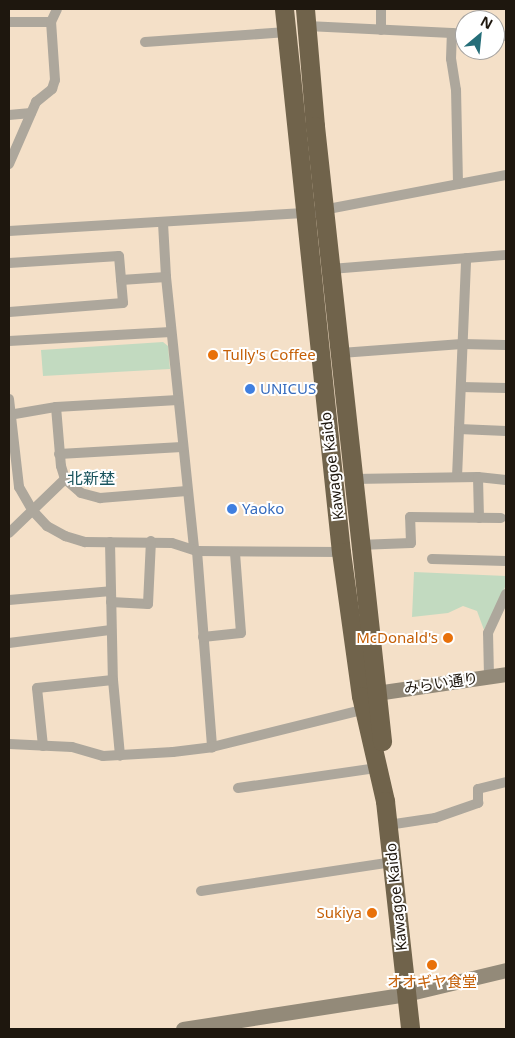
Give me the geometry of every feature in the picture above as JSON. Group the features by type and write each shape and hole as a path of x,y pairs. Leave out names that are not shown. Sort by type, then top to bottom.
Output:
{"highway":[{"name":"Kawagoe Kaido","path":"284,9 316,212 331,269 410,1029"},
{"name":"Kawagoe Kaido","path":"306,18 316,212 341,552 364,710 385,801"}],"main road":[{"name":"みらい通り","path":"376,693 506,674"},
{"path":"183,1029 406,994 506,970"}],"street":[{"path":"381,9 381,30"},
{"path":"9,22 52,14 55,80 52,89 36,102 9,164"},
{"path":"306,18 381,30 455,33"},
{"path":"145,42 287,32"},
{"path":"452,33 458,184"},
{"path":"9,115 31,113"},
{"path":"9,231 164,223 316,212 506,175"},
{"path":"164,223 171,332 187,491 196,551 212,747"},
{"path":"331,269 506,255"},
{"path":"9,263 119,256 123,304 9,312"},
{"path":"457,477 466,258"},
{"path":"121,280 166,277"},
{"path":"9,341 171,332"},
{"path":"341,353 462,344 506,345"},
{"path":"461,387 506,388"},
{"path":"9,399 12,470 19,487 33,511 47,526 65,536 85,542 151,541 196,551 235,553 341,552"},
{"path":"10,415 56,407 178,400"},
{"path":"56,407 59,454 65,479 72,487 90,497 187,491"},
{"path":"459,430 506,431"},
{"path":"59,454 182,447"},
{"path":"353,480 457,477 506,480"},
{"path":"478,477 479,518"},
{"path":"9,533 65,479"},
{"path":"360,545 410,542 410,517 501,518"},
{"path":"110,602 148,604 151,541"},
{"path":"110,542 113,680 120,756"},
{"path":"203,636 241,633 235,553"},
{"path":"432,559 506,561"},
{"path":"9,600 111,591"},
{"path":"489,676 488,632 506,594"},
{"path":"9,643 111,630"},
{"path":"43,746 38,688 113,680"},
{"path":"9,744 72,746 103,756 212,747 364,710 376,693"},
{"path":"238,788 376,768"},
{"path":"388,825 435,818 478,803 478,789 506,782"},
{"path":"201,891 392,862"}],"green space":[{"path":"163,342 168,346 170,369 43,376 41,350"},
{"path":"414,572 506,576 506,585 484,630 477,611 463,606 448,613 412,617"}],"place":[{"name":"Tully's Coffee","path":"213,355"},
{"name":"UNICUS","path":"250,389"},
{"name":"Yaoko","path":"232,509"},
{"name":"McDonald's","path":"448,638"},
{"name":"Sukiya","path":"372,913"},
{"name":"オオギヤ食堂","path":"432,965"}],"district":[{"name":"北新埜","path":"91,478"}]}
